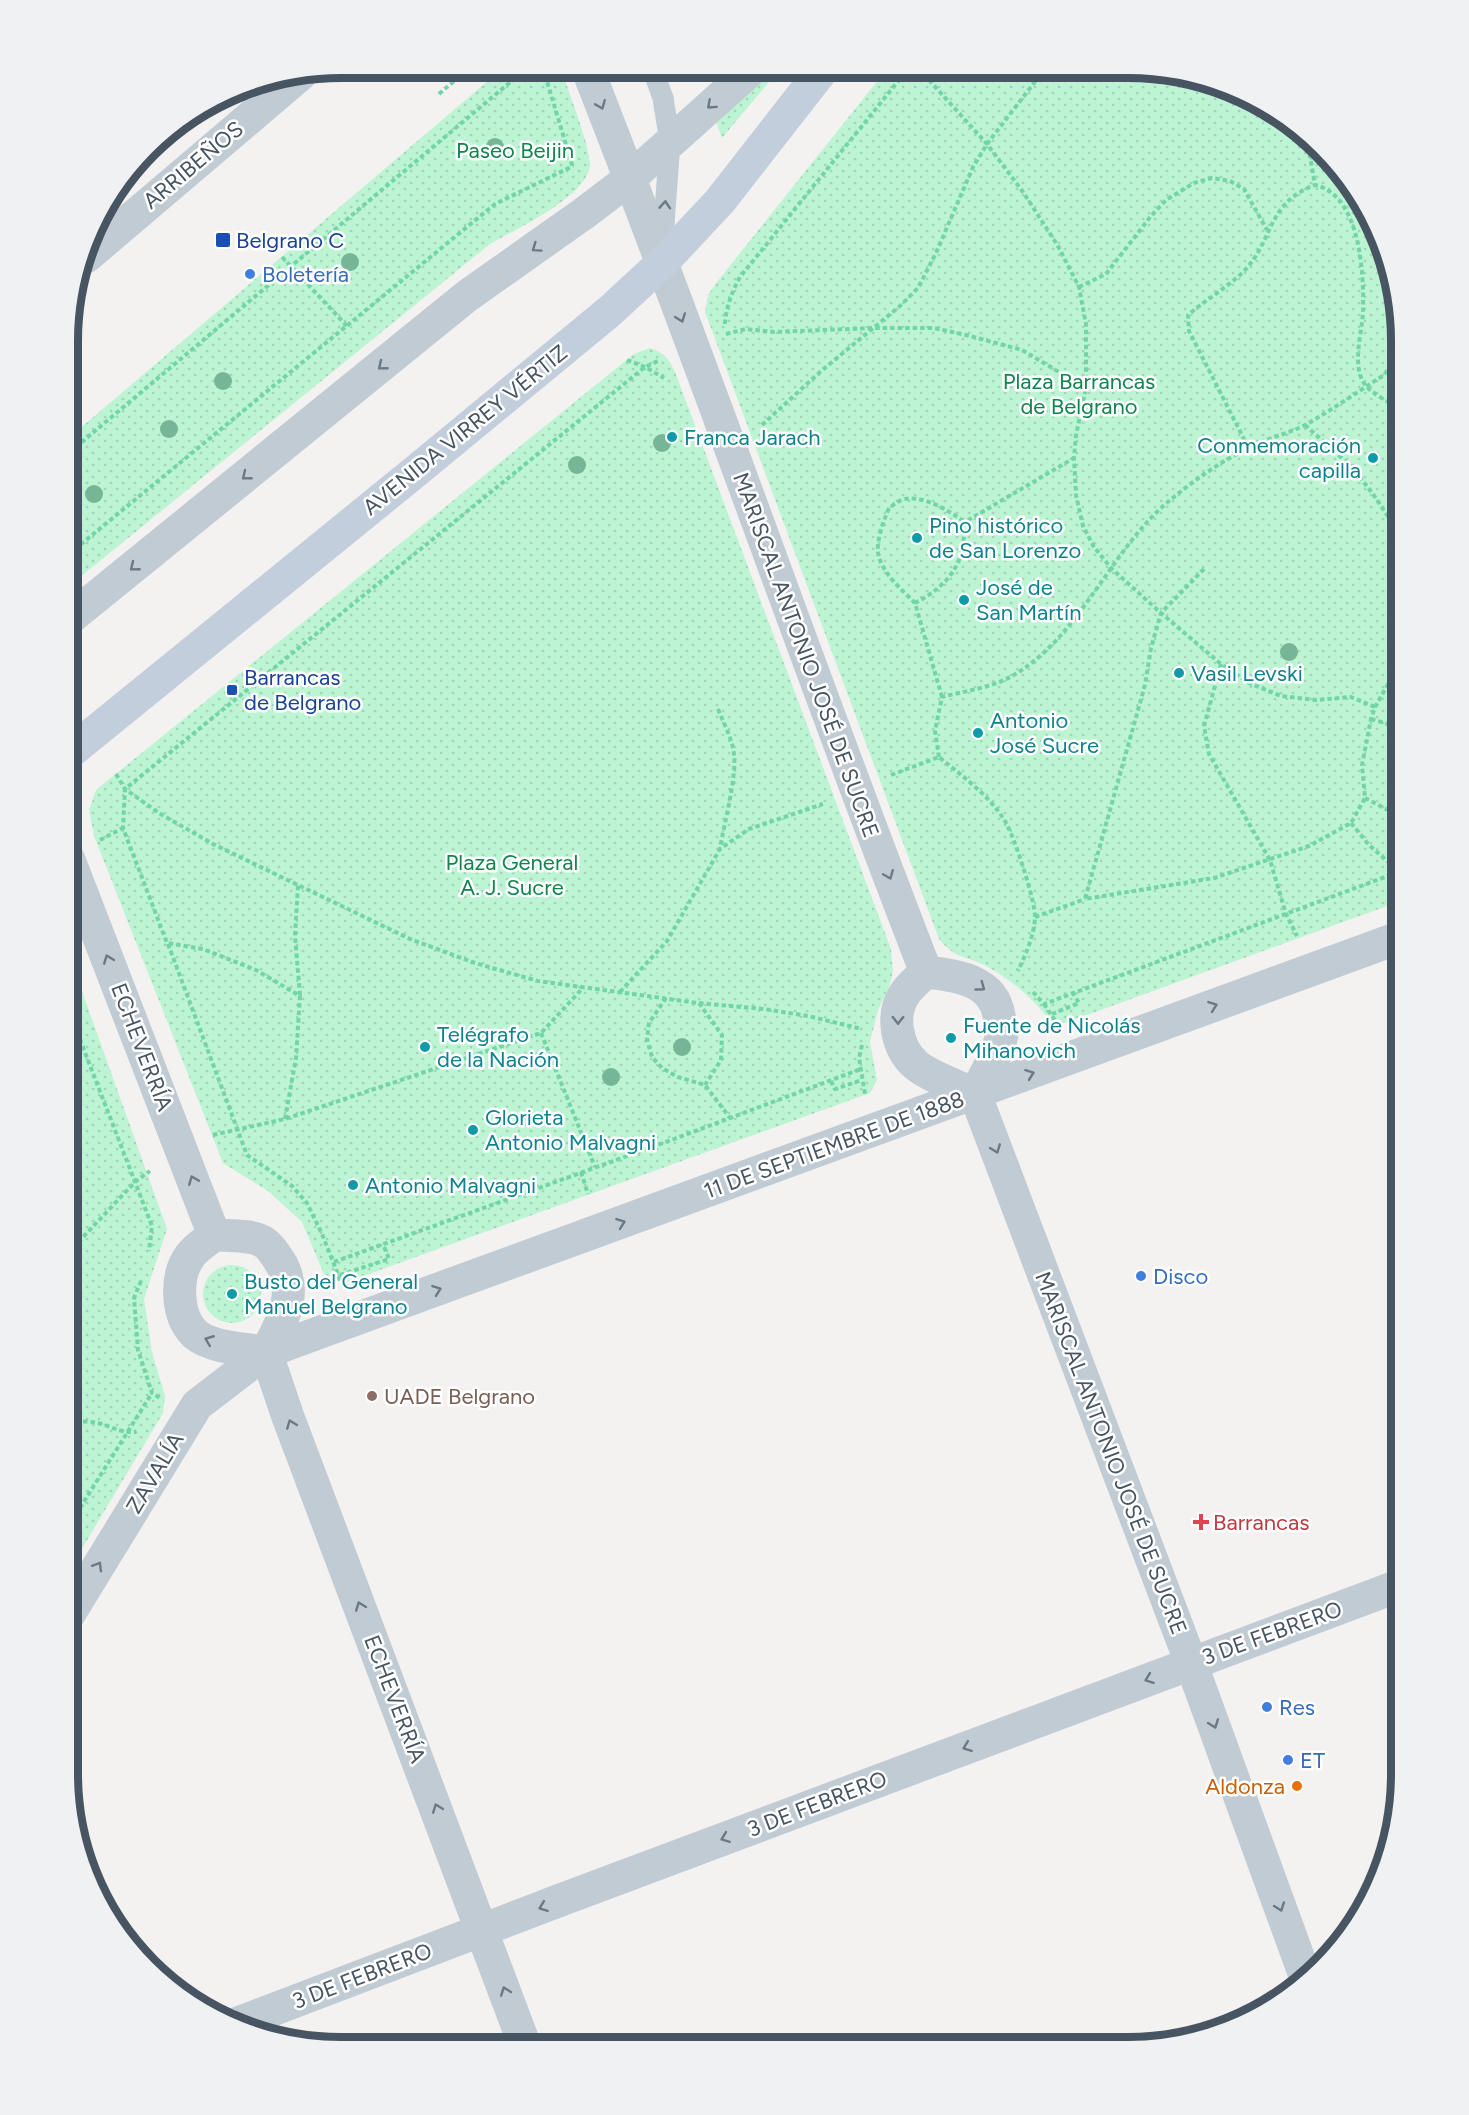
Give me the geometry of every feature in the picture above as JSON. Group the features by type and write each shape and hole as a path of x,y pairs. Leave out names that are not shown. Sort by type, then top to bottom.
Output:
{"main road":[{"name":"AVENIDA VIRREY VÉRTIZ","path":"78,746 426,464 610,311 662,263 720,201 816,78"}],"street":[{"name":"MARISCAL ANTONIO JOSÉ DE SUCRE","path":"591,78 628,180 662,263 855,790 926,972"},
{"path":"78,612 467,296 628,180 742,78"},
{"name":"ARRIBEÑOS","path":"94,250 291,83"},
{"name":"ECHEVERRÍA","path":"78,883 214,1235"},
{"name":"11 DE SEPTIEMBRE DE 1888","path":"266,1352 1391,941"},
{"path":"926,972 955,975 976,982 990,994 999,1010 1002,1033 993,1058 975,1094 916,1065 903,1048 897,1029 897,1011 905,992 926,972"},
{"name":"MARISCAL ANTONIO JOSÉ DE SUCRE","path":"975,1094 1191,1663 1303,1971"},
{"path":"214,1235 244,1237 264,1242 276,1255 286,1274 290,1295 283,1319 266,1352 227,1347 208,1340 196,1334 186,1322 180,1296 183,1271 190,1255 214,1235"},
{"name":"ECHEVERRÍA","path":"266,1352 288,1417 522,2037"},
{"name":"ZAVALÍA","path":"78,1600 197,1405 266,1352"},
{"name":"3 DE FEBRERO","path":"247,2020 1391,1589"}],"lane":[{"path":"656,78 663,98 670,142 662,263"}],"path":[{"path":"439,93 457,78"},
{"path":"78,445 515,78"},
{"path":"78,547 495,204 573,166 546,78"},
{"path":"729,345 725,335 726,313 732,292 740,277 901,78"},
{"path":"927,78 987,144 1023,192 1058,246 1079,287 1086,324 1086,388 1076,435 1074,458 1076,495 1083,526 1094,547 1112,569 1161,613 1221,664 1249,684 1281,696 1316,700 1351,697 1375,707"},
{"path":"758,429 918,288 936,253 973,167 987,144 1038,78"},
{"path":"1309,150 1315,185"},
{"path":"1079,287 1106,274 1166,200 1194,183 1212,178 1230,181 1245,189 1267,230"},
{"path":"1248,447 1189,332 1188,315 1243,272 1260,251 1267,230 1283,204 1300,190 1315,185 1325,187 1333,194 1346,210 1357,233 1362,270 1363,309 1357,362 1366,386 1391,402"},
{"path":"282,257 347,326"},
{"path":"725,335 746,329 774,332 934,328 1022,350 1086,388"},
{"path":"341,1282 340,1275 307,1203 292,1186 247,1155 123,828 125,789 645,367 666,358"},
{"path":"942,697 1011,677 1031,663 1053,642 1112,569 1133,538 1167,503 1205,474 1248,447 1305,425 1384,375 1391,365"},
{"path":"1305,425 1352,467 1391,521"},
{"path":"964,522 1074,458"},
{"path":"964,522 945,508 926,500 905,499 890,508 881,528 878,553 888,575 915,603 942,697 935,731 939,757 979,790 1005,821 1026,874 1035,917 1028,948 1019,969"},
{"path":"915,603 935,592 954,570 962,550 964,522"},
{"path":"1085,899 1142,696 1161,613 1204,569"},
{"path":"1221,664 1204,726 1209,754 1270,860 1286,914 1293,927"},
{"path":"1035,917 1085,899 1214,878 1309,846 1351,823 1365,798 1362,765 1371,719 1391,679"},
{"path":"620,993 668,941 720,849 735,756 718,709"},
{"path":"1371,719 1391,725"},
{"path":"898,773 939,757"},
{"path":"116,774 125,789 159,813 213,844 410,939 475,963 538,981 698,1003 764,1009 808,1016 859,1029"},
{"path":"1365,798 1391,812"},
{"path":"720,849 749,829 818,806"},
{"path":"1351,823 1369,845 1391,862"},
{"path":"1028,988 1044,1004 1391,875"},
{"path":"285,1119 296,1058 300,996 295,936 298,886"},
{"path":"167,943 203,949 256,970 300,996"},
{"path":"217,1133 285,1119 541,1033 583,988"},
{"path":"1052,1014 1079,1003 1073,993"},
{"path":"666,998 650,1023 647,1039 652,1058 662,1068 678,1077 705,1084 730,1118"},
{"path":"698,1003 722,1035 721,1060 705,1084"},
{"path":"831,1081 835,1089 862,1080 860,1058 866,1030"},
{"path":"541,1033 595,1167"},
{"path":"78,1034 152,1226 149,1254"},
{"path":"334,1262 861,1069"},
{"path":"581,1172 587,1191"},
{"path":"78,1242 135,1182"},
{"path":"340,1275 389,1259 382,1244"},
{"path":"144,1273 135,1298 138,1350 153,1393 165,1403"},
{"path":"78,1511 125,1433 153,1393"},
{"path":"78,1421 102,1424 125,1433"}],"shaded area":[{"path":"197,121 144,166 167,143"}],"green space":[{"name":"Paseo Beijin","path":"491,78 564,78 583,132 590,166 586,178 576,189 548,211 490,244 78,579 78,430"},
{"path":"757,78 772,78 722,138 715,119"},
{"name":"Plaza Barrancas de Belgrano","path":"880,78 1163,80 1213,92 1245,105 1274,122 1302,143 1326,167 1356,209 1377,256 1389,306 1391,341 1391,905 1065,1023 1053,1024 1038,1006 1014,984 986,966 956,954 945,946 939,939 705,312 708,295"},
{"name":"Plaza General A. J. Sucre","path":"650,348 666,357 675,372 891,949 893,971 890,985 878,1010 870,1042 877,1080 870,1093 344,1283 324,1274 302,1222 268,1191 223,1163 94,836 89,810 96,790 634,354"},
{"path":"78,980 167,1229 144,1299 152,1352 165,1396 163,1413 78,1555"},
{"path":"226,1265 238,1265 253,1273 261,1288 261,1300 253,1315 238,1323 226,1323 211,1315 203,1300 203,1288 211,1273"}],"place":[{"name":"Belgrano C","path":"223,240"},
{"name":"Boletería","path":"250,274"},
{"name":"Franca Jarach","path":"672,437"},
{"name":"Conmemoración capilla","path":"1373,458"},
{"name":"Pino histórico de San Lorenzo","path":"917,538"},
{"name":"José de San Martín","path":"964,600"},
{"name":"Vasil Levski","path":"1179,673"},
{"name":"Barrancas de Belgrano","path":"232,690"},
{"name":"Antonio José Sucre","path":"978,733"},
{"name":"Fuente de Nicolás Mihanovich","path":"951,1038"},
{"name":"Telégrafo de la Nación","path":"425,1047"},
{"name":"Glorieta Antonio Malvagni","path":"473,1130"},
{"name":"Antonio Malvagni","path":"353,1185"},
{"name":"Disco","path":"1141,1276"},
{"name":"Busto del General Manuel Belgrano","path":"232,1294"},
{"name":"UADE Belgrano","path":"372,1396"},
{"name":"Barrancas","path":"1201,1522"},
{"name":"Res","path":"1267,1707"},
{"name":"ET","path":"1288,1760"},
{"name":"Aldonza","path":"1297,1786"}]}
